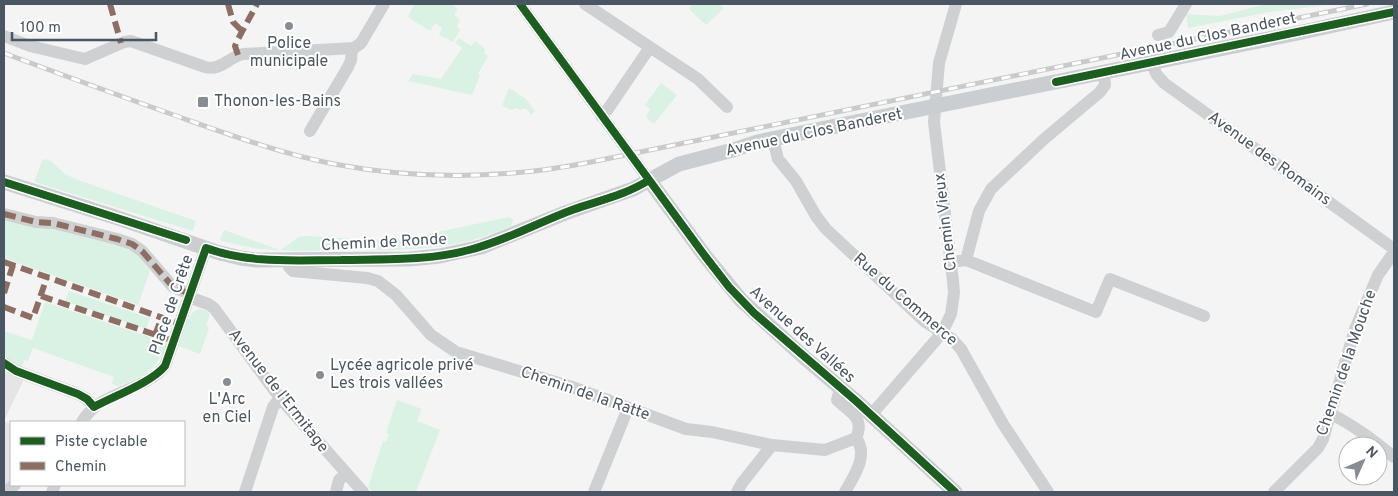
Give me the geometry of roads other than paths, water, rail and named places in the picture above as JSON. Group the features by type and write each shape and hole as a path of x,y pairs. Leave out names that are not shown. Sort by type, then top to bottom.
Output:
{"main road":[{"name":"Avenue du Clos Banderet","path":"649,180 679,164 773,139 1394,12"},
{"name":"Chemin de Ronde","path":"4,182 220,253 248,259 288,260 410,259 468,251 633,189 649,180"},
{"name":"Avenue des Vallées","path":"649,180 705,256 741,300 955,492"}],"street":[{"path":"4,36 30,46 85,59 128,41 209,68 220,66 238,55 247,53 352,48 360,43 384,4"},
{"path":"585,4 703,83 727,107"},
{"name":"Chemin Vieux","path":"871,415 942,333 951,314 954,293 934,127 938,68 956,4"},
{"path":"1158,35 1169,32 1186,4"},
{"path":"527,7 601,116 649,180"},
{"path":"601,116 608,109 650,47"},
{"path":"310,131 348,67 352,48"},
{"name":"Avenue des Romains","path":"1151,63 1157,75 1164,83 1394,251"},
{"path":"966,260 978,211 991,189 1043,140 1100,92 1105,85 1104,72"},
{"name":"Rue du Commerce","path":"773,139 778,159 796,182 826,229 924,321 952,339 961,349 1003,424 1048,492"},
{"name":"Place de Crête","path":"4,214 117,238 132,244 142,251 172,287 190,295"},
{"name":"Place de Crête","path":"94,407 148,379 163,368 169,357 206,248"},
{"name":"Chemin de la Mouche","path":"1274,492 1318,448 1323,440 1355,329 1378,275 1394,251"},
{"name":"Chemin de la Ratte","path":"288,260 289,267 293,271 366,278 382,284 396,295 431,335 456,352 572,387 686,429 712,432 772,445 825,450 856,438"},
{"path":"951,262 966,260 1096,312 1110,279 1204,316"},
{"name":"Avenue de l'Ermitage","path":"190,295 214,308 280,398 345,474 363,492"},
{"path":"4,363 16,371 82,395 94,407 83,421"},
{"path":"840,388 837,400 860,424 856,438 860,443 862,452 856,472 845,492"},
{"path":"245,492 273,407 280,398"},
{"path":"594,492 628,408"},
{"path":"1331,414 1368,436 1394,457"},
{"path":"737,492 772,445"},
{"path":"336,492 339,480 345,474"}],"railway":[{"path":"4,53 232,135 313,159 334,164 398,173 430,175 495,174 527,172 591,162 1367,4"}],"place":[{"name":"Police municipale","path":"289,26"},
{"name":"Thonon-les-Bains","path":"203,102"},
{"name":"Lycée agricole privé Les trois vallées","path":"320,375"},
{"name":"L'Arc en Ciel","path":"227,382"}]}
